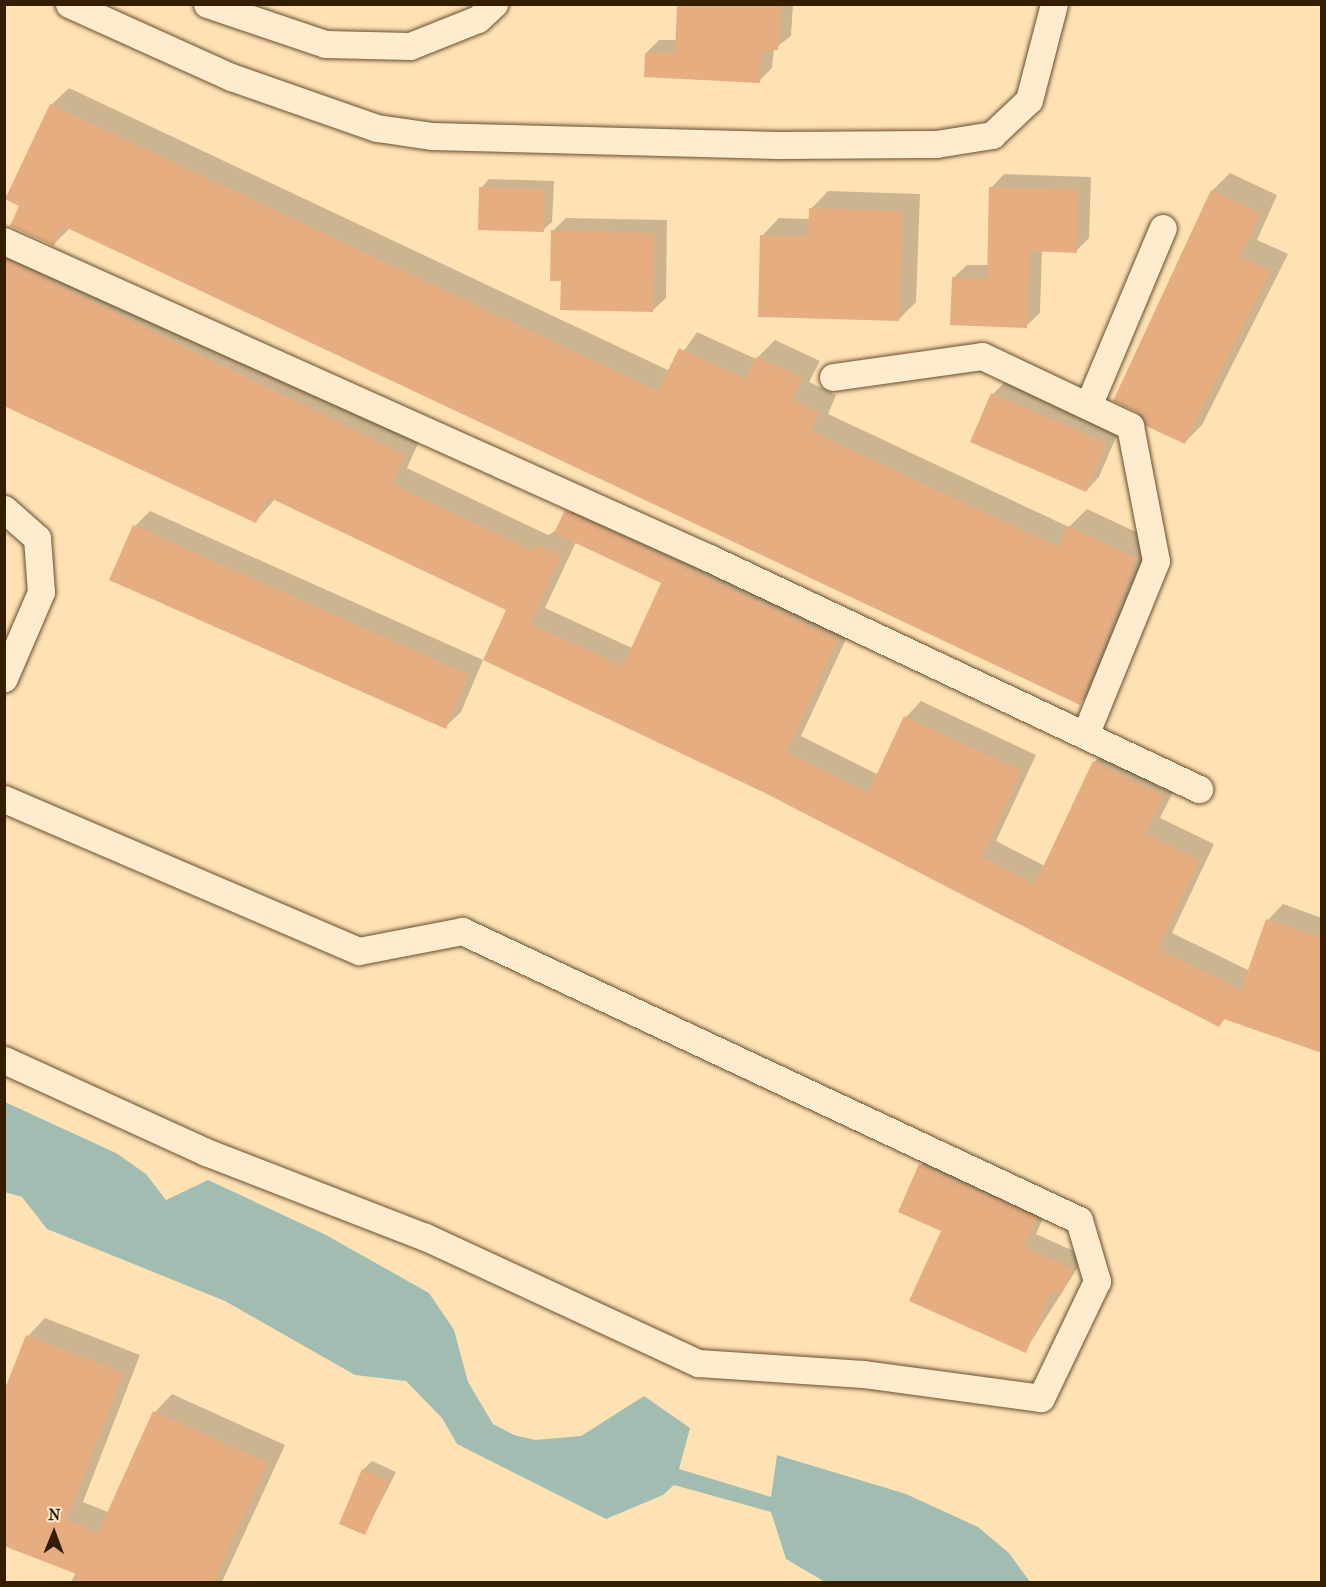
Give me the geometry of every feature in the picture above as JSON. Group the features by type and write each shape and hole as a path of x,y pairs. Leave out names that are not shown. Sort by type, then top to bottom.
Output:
{"lane":[{"path":"69,4 231,77 377,128 432,136 790,145 936,144 992,135 1029,100 1054,4"},
{"path":"207,4 324,44 410,46 478,19 494,4"},
{"path":"1088,406 1163,228"},
{"path":"4,241 709,558 1199,789"},
{"path":"833,377 982,356 1130,426 1156,561 1085,735"},
{"path":"4,509 37,538 41,592 4,678"},
{"path":"4,799 359,951 462,932 1079,1220 1097,1281 1041,1398 862,1374 698,1363 425,1237 206,1152 4,1060"}],"shaded area":[{"path":"5,1102 116,1153 146,1174 166,1200 208,1180 326,1235 429,1293 454,1330 468,1382 493,1424 514,1435 535,1440 581,1436 644,1396 690,1428 679,1469 771,1497 777,1455 906,1494 978,1527 1009,1553 1030,1582 825,1582 786,1559 771,1512 674,1485 663,1495 606,1519 457,1444 442,1418 406,1381 355,1375 225,1301 47,1229 22,1197 5,1192"}],"building":[{"path":"677,4 782,4 778,50 762,51 760,83 644,77 645,53 675,53"},
{"path":"50,104 658,391 679,348 745,379 756,357 803,378 793,400 820,413 811,431 1058,547 1068,526 1137,558 1080,705 63,226 54,246 10,226 19,206 5,199"},
{"path":"479,187 545,189 544,232 478,230"},
{"path":"989,187 1078,190 1077,253 1030,251 1027,328 950,325 952,277 987,279"},
{"path":"1211,190 1261,213 1240,257 1271,271 1185,444 1146,426 1137,412 1113,401"},
{"path":"809,208 903,211 899,321 758,317 760,235 808,237"},
{"path":"551,230 655,233 653,312 560,310 561,281 550,281"},
{"path":"4,258 405,455 392,484 533,551 537,544 562,555 530,624 623,666 661,583 554,533 565,510 838,640 787,752 868,793 904,716 1022,771 982,857 1035,884 1093,761 1164,796 1145,834 1200,860 1158,949 1241,990 1266,919 1322,938 1322,1053 1224,1019 1219,1027 763,792 483,660 506,610 268,497 256,523 4,406"},
{"path":"991,393 1107,443 1086,492 970,442"},
{"path":"133,525 469,675 446,729 109,580"},
{"path":"919,1164 1037,1218 1024,1247 1073,1269 1061,1295 1053,1291 1026,1353 909,1301 941,1231 898,1212"},
{"path":"26,1335 124,1373 67,1520 98,1533 153,1411 268,1463 214,1582 76,1582 79,1575 4,1546 4,1391"},
{"path":"362,1469 389,1481 365,1535 339,1524"}]}
